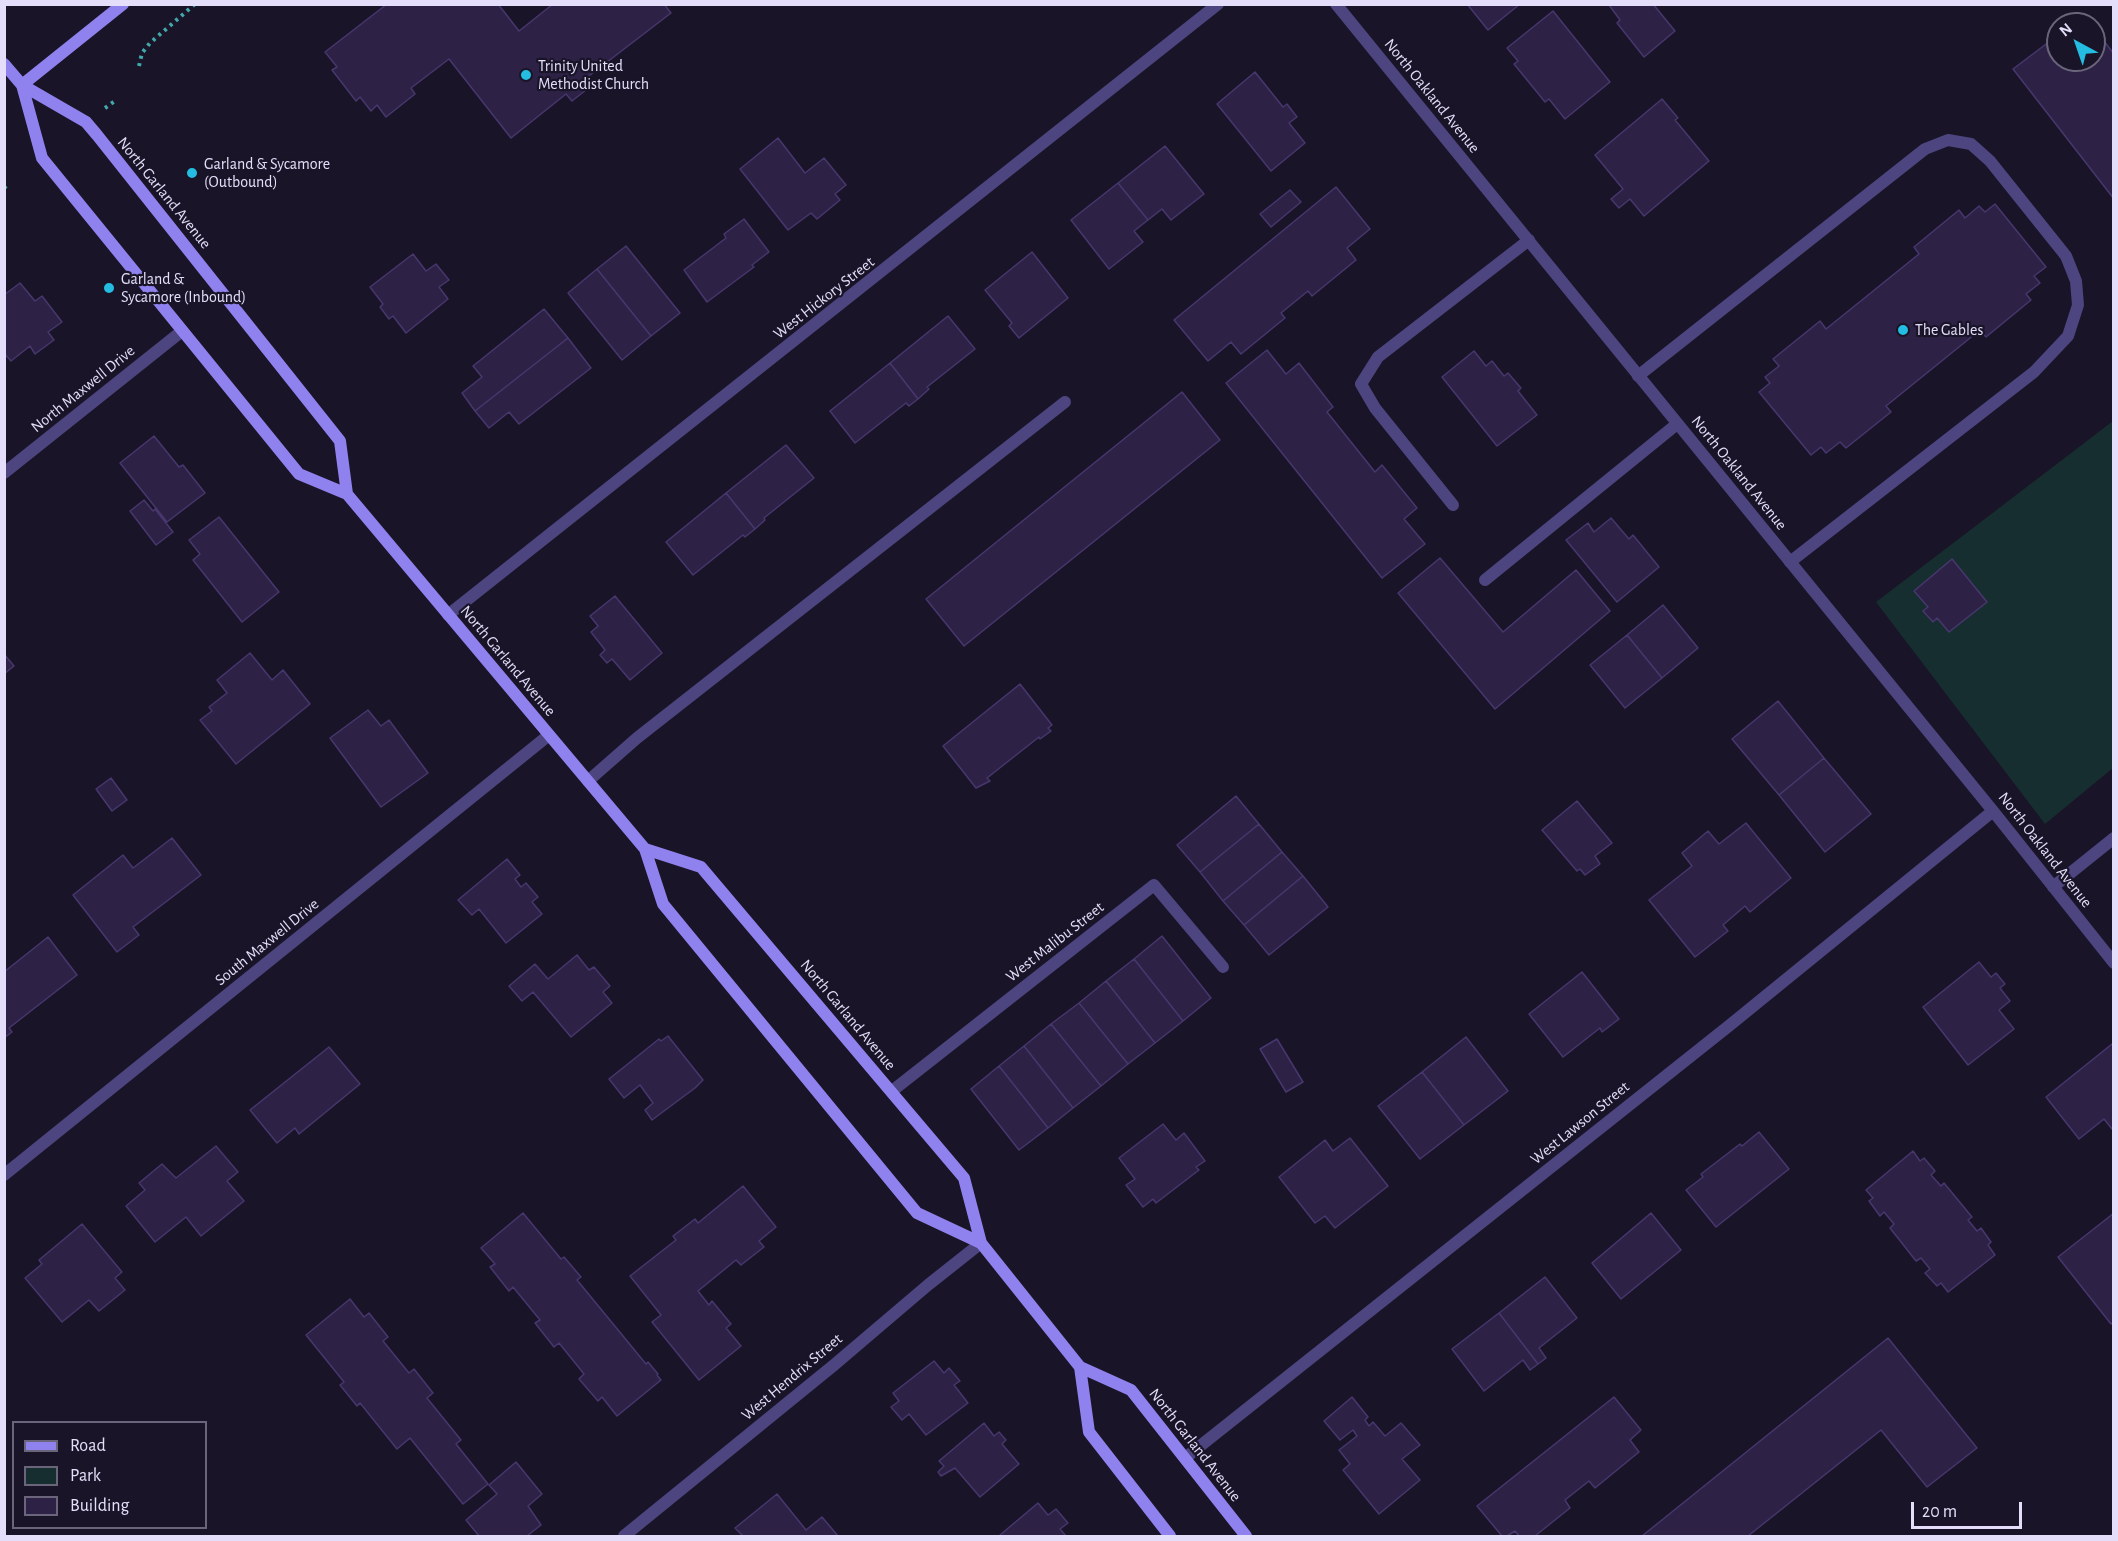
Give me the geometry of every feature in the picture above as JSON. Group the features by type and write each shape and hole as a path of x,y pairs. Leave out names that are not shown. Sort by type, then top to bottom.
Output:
{"main road":[{"path":"22,85 123,4"},
{"name":"North Garland Avenue","path":"4,64 22,85 86,122 340,441 347,494"},
{"name":"North Garland Avenue","path":"22,85 42,158 299,474 347,494 645,849 663,904 917,1213 981,1243"},
{"name":"North Garland Avenue","path":"645,849 701,867 964,1178 981,1243 1080,1367 1131,1390 1246,1536"},
{"path":"1080,1367 1089,1432 1170,1536"}],"street":[{"name":"West Hickory Street","path":"448,615 1218,4"},
{"name":"North Oakland Avenue","path":"1336,4 2114,963"},
{"path":"1638,376 1924,149 1948,140 1971,144 1990,160 2066,256 2076,281 2078,305 2068,336 2034,372 1790,562"},
{"path":"1454,505 1375,408 1361,384 1378,357 1529,240"},
{"name":"North Maxwell Drive","path":"4,473 182,331"},
{"path":"588,781 637,738 1065,402"},
{"path":"1485,580 1677,424"},
{"name":"South Maxwell Drive","path":"4,1175 549,735"},
{"name":"West Lawson Street","path":"1185,1458 1730,1025 1993,811"},
{"path":"2053,886 2114,838"},
{"name":"West Malibu Street","path":"892,1091 1154,885 1223,968"},
{"name":"West Hendrix Street","path":"624,1536 981,1243"}],"path":[{"path":"140,66 142,53 150,43 195,4"}],"green space":[{"path":"2113,421 2113,768 2045,824 1876,602"}],"building":[{"name":"Trinity United Methodist Church","path":"387,4 498,4 519,31 553,4 664,4 671,13 585,79 591,86 572,101 566,94 511,138 449,59 411,88 415,94 386,117 377,105 371,111 360,97 356,101 332,70 337,67 325,52"},
{"path":"1467,4 1520,4 1488,30"},
{"path":"1653,4 1675,31 1644,57 1617,23 1620,20 1609,5"},
{"path":"1553,11 1610,82 1565,119 1549,99 1545,102 1514,64 1518,61 1507,48"},
{"path":"2046,44 2046,72 2106,72 2106,44 2114,54 2114,199 2013,69"},
{"path":"1255,72 1283,107 1287,104 1297,117 1289,123 1305,143 1271,171 1217,104"},
{"path":"1662,99 1678,118 1675,120 1709,161 1644,216 1630,199 1619,208 1611,199 1623,189 1595,155"},
{"path":"778,138 805,173 824,158 846,185 835,194 840,200 817,219 811,213 788,230 740,169"},
{"path":"1165,146 1204,194 1171,220 1162,209 1148,220 1118,183"},
{"path":"1118,183 1148,220 1134,231 1143,242 1109,269 1071,220"},
{"path":"1336,187 1370,229 1347,248 1356,260 1312,296 1308,291 1281,313 1285,318 1241,354 1231,342 1208,361 1174,320"},
{"path":"1290,190 1301,202 1271,227 1260,214"},
{"name":"The Gables","path":"1995,204 2046,267 2034,276 2040,283 2026,294 2031,300 1986,337 1980,330 1886,406 1891,412 1846,448 1840,442 1826,453 1821,447 1811,455 1759,392 1770,383 1765,377 1779,366 1773,359 1820,321 1826,329 1919,254 1914,247 1959,210 1965,218 1979,206 1985,212"},
{"path":"744,219 769,252 752,265 754,267 707,302 684,270 726,238 724,234"},
{"path":"626,246 680,313 651,336 597,269"},
{"path":"1032,252 1068,298 1019,338 1009,326 1012,323 985,290"},
{"path":"413,254 426,271 436,264 449,280 439,287 448,299 406,333 393,316 389,319 380,307 383,304 370,287"},
{"path":"597,269 651,336 622,360 568,293"},
{"path":"20,283 35,301 42,296 62,322 48,332 54,340 35,354 30,346 11,361 4,353 4,295"},
{"path":"544,309 568,338 475,411 462,393 482,377 473,366"},
{"path":"948,316 975,349 927,387 929,389 918,399 890,363"},
{"path":"568,338 591,368 519,424 509,412 489,428 475,411"},
{"path":"1267,350 1286,374 1299,363 1333,407 1327,412 1375,472 1382,465 1417,508 1404,519 1425,544 1382,578 1226,383"},
{"path":"1474,351 1486,366 1492,361 1504,376 1508,373 1521,388 1518,391 1537,415 1497,446 1442,377"},
{"path":"890,363 918,399 909,406 906,403 855,443 830,411"},
{"path":"1182,392 1220,440 964,646 926,599"},
{"path":"154,436 179,467 183,465 205,493 167,522 120,463"},
{"path":"786,445 814,478 764,518 765,520 755,529 726,493"},
{"path":"726,493 755,529 745,537 743,535 693,575 666,542"},
{"path":"144,500 153,511 155,509 173,532 156,545 130,511"},
{"path":"219,517 279,592 242,622 193,560 200,554 189,540"},
{"path":"1611,518 1629,539 1633,535 1659,567 1617,602 1566,540 1588,523 1594,532"},
{"path":"1440,558 1503,632 1576,570 1610,611 1495,709 1398,593"},
{"path":"1952,559 1987,602 1949,632 1937,618 1933,622 1923,611 1928,607 1914,591"},
{"path":"615,596 662,653 630,680 612,659 607,663 600,655 605,650 591,632 598,626 590,616"},
{"path":"1663,605 1698,648 1662,678 1627,635"},
{"path":"1627,635 1662,678 1625,708 1590,665"},
{"path":"250,653 272,680 283,670 310,704 236,764 200,720 212,711 209,707 227,693 217,680"},
{"path":"4,654 14,666 4,674"},
{"path":"1020,684 1052,725 1048,728 1051,731 1040,739 1039,737 987,778 990,781 976,788 943,746"},
{"path":"1778,701 1824,758 1779,795 1732,739"},
{"path":"368,710 381,726 389,720 428,773 381,807 330,738"},
{"path":"1824,758 1871,814 1825,852 1779,795"},
{"path":"111,778 127,800 112,811 96,789"},
{"path":"1236,796 1259,824 1200,872 1177,845"},
{"path":"1577,801 1612,843 1595,856 1600,864 1585,875 1580,869 1577,871 1542,830"},
{"path":"1746,823 1791,878 1750,912 1745,906 1723,925 1728,931 1695,957 1649,900 1692,866 1682,853 1708,831 1719,844"},
{"path":"1259,824 1282,852 1223,901 1200,872"},
{"path":"172,838 201,875 133,927 139,935 117,952 73,895 123,855 133,868"},
{"path":"1282,852 1303,876 1244,925 1223,901"},
{"path":"507,859 520,875 515,879 521,887 526,883 538,897 532,902 542,914 506,943 479,909 472,915 458,900"},
{"path":"1303,876 1328,907 1269,955 1244,925"},
{"path":"1162,936 1211,998 1183,1021 1134,959"},
{"path":"48,937 77,975 9,1028 12,1032 4,1038 4,972"},
{"path":"577,955 589,970 594,967 610,986 603,992 612,1003 571,1037 533,992 522,1001 509,986 535,964 548,979"},
{"path":"1134,959 1183,1021 1155,1043 1106,981"},
{"path":"1979,962 1991,977 1996,973 2005,984 2000,988 2010,1001 1999,1010 2014,1029 1968,1065 1923,1007"},
{"path":"1582,972 1619,1019 1602,1032 1600,1028 1563,1057 1529,1014"},
{"path":"1106,981 1155,1043 1128,1064 1079,1003"},
{"path":"1079,1003 1128,1064 1101,1086 1051,1024"},
{"path":"1051,1024 1101,1086 1073,1108 1024,1046"},
{"path":"668,1036 703,1080 652,1120 645,1110 653,1103 640,1085 624,1098 609,1079 659,1039 661,1041"},
{"path":"1466,1037 1508,1091 1464,1125 1422,1072"},
{"path":"1277,1039 1303,1082 1286,1092 1260,1049"},
{"path":"2112,1044 2114,1046 2114,1128 2112,1129 2104,1119 2079,1139 2046,1097"},
{"path":"1024,1046 1073,1108 1048,1128 999,1066"},
{"path":"329,1047 360,1084 299,1134 295,1128 277,1143 250,1110"},
{"path":"999,1066 1048,1128 1019,1150 971,1089"},
{"path":"1422,1072 1464,1125 1420,1159 1378,1106"},
{"path":"1163,1124 1176,1140 1184,1133 1205,1161 1196,1167 1199,1170 1156,1203 1153,1199 1143,1207 1126,1185 1135,1179 1119,1158"},
{"path":"1759,1132 1789,1169 1716,1227 1686,1190 1703,1177 1701,1174"},
{"path":"1350,1138 1388,1186 1335,1228 1325,1216 1315,1223 1279,1177 1325,1140 1333,1151"},
{"path":"216,1146 238,1172 227,1181 244,1201 201,1236 186,1217 155,1242 126,1206 145,1190 139,1183 162,1164 176,1178"},
{"path":"1913,1151 1920,1161 1924,1158 1935,1171 1931,1175 1941,1186 1944,1183 1972,1217 1968,1220 1977,1231 1981,1228 1991,1242 1988,1245 1995,1255 1948,1292 1941,1283 1937,1286 1925,1273 1930,1269 1921,1258 1916,1261 1890,1228 1894,1224 1884,1212 1880,1216 1869,1201 1873,1198 1866,1190"},
{"path":"743,1186 776,1227 759,1241 764,1247 741,1265 736,1260 698,1291 709,1305 712,1301 731,1324 726,1328 741,1346 699,1380 652,1322 661,1315 630,1276 676,1240 673,1236 695,1219 698,1223"},
{"path":"523,1213 561,1259 564,1257 581,1277 577,1280 661,1380 617,1416 602,1397 598,1401 579,1379 584,1374 559,1343 554,1347 535,1323 540,1320 513,1287 509,1291 490,1267 495,1264 481,1248"},
{"path":"1651,1213 1681,1250 1621,1299 1592,1263"},
{"path":"2114,1213 2114,1321 2111,1324 2058,1257"},
{"path":"82,1224 122,1272 115,1278 125,1290 99,1311 89,1300 62,1322 25,1278 42,1264 39,1260"},
{"path":"1545,1277 1577,1318 1539,1348 1546,1358 1538,1364 1499,1313"},
{"path":"350,1299 364,1317 369,1313 388,1337 383,1341 409,1373 414,1369 433,1393 427,1398 461,1440 456,1444 488,1484 463,1504 410,1438 397,1449 360,1403 357,1406 340,1385 344,1382 306,1335"},
{"path":"1499,1313 1538,1364 1530,1370 1523,1360 1484,1391 1452,1349"},
{"path":"1888,1338 1977,1448 1927,1487 1881,1430 1748,1536 1642,1536"},
{"path":"934,1361 944,1373 949,1368 960,1381 954,1385 968,1403 926,1435 909,1414 902,1420 891,1407 899,1401 893,1393"},
{"path":"1352,1397 1368,1417 1365,1420 1369,1426 1373,1422 1385,1436 1401,1423 1420,1445 1402,1459 1420,1480 1379,1514 1343,1470 1350,1464 1339,1450 1357,1436 1353,1430 1340,1440 1324,1421"},
{"path":"1614,1397 1641,1430 1630,1440 1639,1452 1595,1488 1589,1481 1565,1500 1570,1508 1535,1536 1519,1536 1515,1531 1502,1536 1477,1506"},
{"path":"984,1423 994,1436 999,1432 1006,1440 1002,1444 1019,1464 980,1497 955,1468 941,1476 938,1472 944,1466 939,1461"},
{"path":"516,1462 542,1494 528,1506 541,1525 527,1536 479,1536 466,1520 497,1494 489,1485"},
{"path":"777,1494 806,1530 822,1517 838,1536 743,1536 735,1528"},
{"path":"1038,1503 1048,1515 1056,1509 1068,1523 1060,1529 1066,1536 1000,1535"}],"place":[{"name":"Trinity United Methodist Church","path":"526,75"},
{"name":"Garland & Sycamore (Outbound)","path":"192,173"},
{"name":"Garland & Sycamore (Inbound)","path":"109,288"},
{"name":"The Gables","path":"1903,330"}]}
